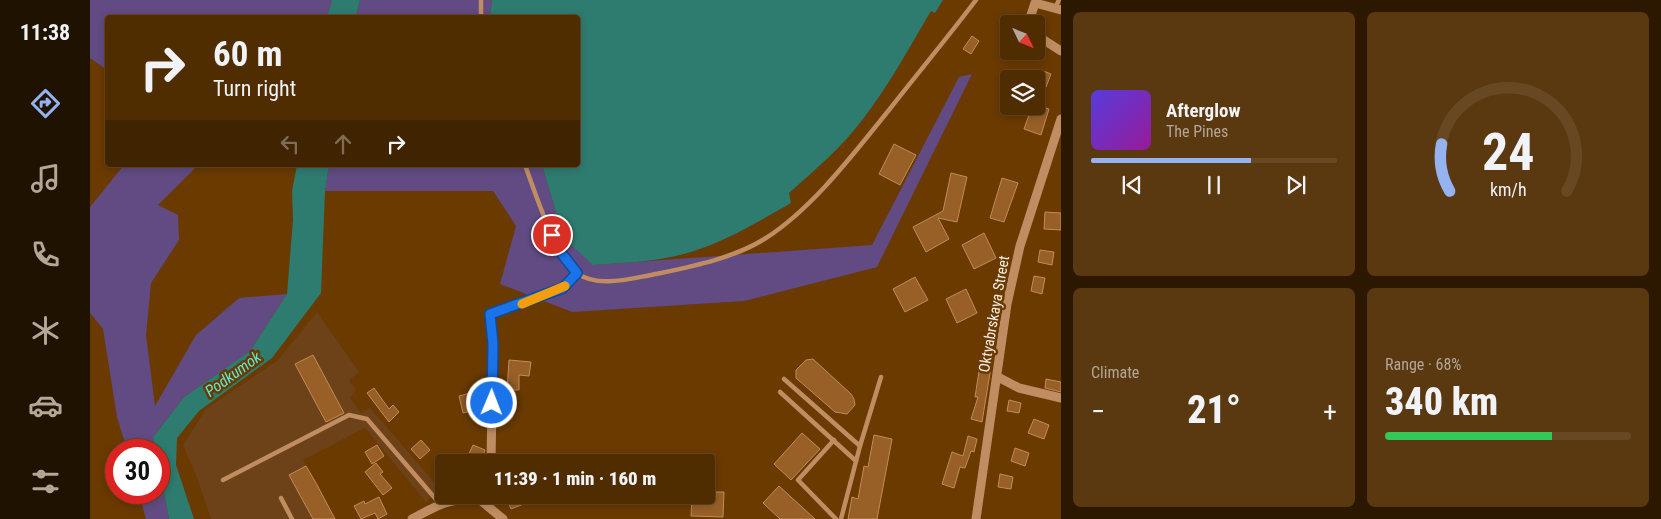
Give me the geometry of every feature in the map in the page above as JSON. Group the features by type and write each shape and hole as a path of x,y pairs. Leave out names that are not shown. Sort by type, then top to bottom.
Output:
{"street":[{"path":"1030,15 1032,2 1058,6"},
{"path":"1045,41 1061,51"},
{"name":"Oktyabrskaya Street","path":"976,519 998,377 1007,304 1020,246 1061,119"},
{"path":"490,314 493,344 490,454"},
{"path":"998,377 1019,388 1061,398"},
{"path":"412,519 440,504"},
{"path":"487,504 503,519"}],"lane":[{"path":"481,0 481,15"},
{"path":"526,167 558,249 577,273 597,281 624,280 715,259 745,249 767,237 799,212 852,156 976,0"},
{"path":"490,314 563,288 577,273"},
{"path":"841,519 860,446 881,377"},
{"path":"784,379 860,446"},
{"path":"780,392 856,461"},
{"path":"223,480 349,415 367,419 435,498"},
{"path":"834,440 798,480 836,519"},
{"path":"281,498 292,519"}],"shaded area":[{"path":"90,0 332,0 328,15 105,15 105,69 90,58"},
{"path":"360,0 492,0 490,15 357,15"},
{"path":"972,74 877,267 744,301 572,312 500,284 516,226 493,191 325,191 329,167 543,167 560,226 593,265 872,245 959,77"},
{"path":"122,167 196,167 158,205 178,215 179,240 151,283 146,335 155,406 196,335 239,298 287,294 250,351 184,397 153,437 153,439 124,439 117,417 103,329 90,313 90,207"},
{"path":"317,312 359,372 349,380 356,390 350,398 361,413 370,408 435,483 435,494 426,502 365,428 303,460 335,519 211,519 198,480 183,445 206,409 278,360"},
{"path":"142,504 166,504 169,519 146,519"}],"water":[{"path":"332,0 360,0 356,15 328,15"},
{"path":"492,0 943,0 935,13 931,11 890,80 855,129 828,158 789,193 791,203 737,233 695,251 659,259 593,265 570,244 560,226 543,167 580,167 580,15 490,15"},
{"name":"Podkumok","path":"297,167 329,167 325,191 321,293 272,358 199,411 177,438 176,465 194,519 169,519 166,504 170,504 170,439 153,439 153,437 184,397 250,351 287,294 293,220 292,191"}],"building":[{"path":"972,36 979,41 971,54 963,49"},
{"path":"1045,72 1051,74 1045,87"},
{"path":"1045,108 1049,109 1041,135 1024,129 1029,115 1045,115"},
{"path":"894,144 916,155 900,185 879,174"},
{"path":"951,173 967,177 957,222 938,218 949,239 926,252 913,227 943,211"},
{"path":"1002,178 1018,183 1004,222 990,218"},
{"path":"1045,212 1061,213 1061,230 1044,229"},
{"path":"984,233 996,258 974,269 962,245"},
{"path":"1040,250 1054,252 1052,265 1038,262"},
{"path":"1034,276 1045,278 1042,294 1031,291"},
{"path":"915,277 928,300 905,312 893,289"},
{"path":"966,289 977,313 957,323 946,299"},
{"path":"982,352 993,355 982,422 971,419 978,397 975,397"},
{"path":"313,355 344,413 326,422 295,364"},
{"path":"813,359 851,394 855,405 847,414 835,412 796,378 796,370 806,360"},
{"path":"509,360 531,362 529,376 519,375 519,390 507,390"},
{"path":"1046,379 1061,382 1061,392 1045,388"},
{"path":"374,388 389,409 393,405 399,412 389,422 367,393"},
{"path":"470,393 475,410 463,413 459,396"},
{"path":"1009,400 1021,403 1019,413 1007,411"},
{"path":"1034,419 1049,425 1044,439 1028,433"},
{"path":"802,433 820,449 791,480 774,464"},
{"path":"874,435 892,439 877,519 848,519 852,497 858,499 864,466 868,467"},
{"path":"968,436 977,439 974,452 971,451 965,468 960,467 954,488 942,484 952,452 963,456"},
{"path":"421,440 430,450 420,459 411,449"},
{"path":"377,445 384,456 372,464 365,452"},
{"path":"473,445 485,450 484,454 469,454"},
{"path":"1015,448 1029,453 1025,466 1011,461"},
{"path":"376,463 383,472 380,474 392,488 383,495 365,472"},
{"path":"306,466 335,519 313,519 289,475"},
{"path":"1000,474 1013,477 1011,489 998,487"},
{"path":"779,486 815,519 780,519 763,503"},
{"path":"715,492 724,492 723,517 691,516 692,504 715,504"},
{"path":"379,497 387,514 378,519 375,513 361,519 354,506 364,501 365,504"},
{"path":"509,504 524,504 511,509"}],"slow traffic":[{"path":"522,304 565,286"}],"route":[{"path":"492,403 493,344 490,314 563,288 577,273 558,249 552,235"}]}
